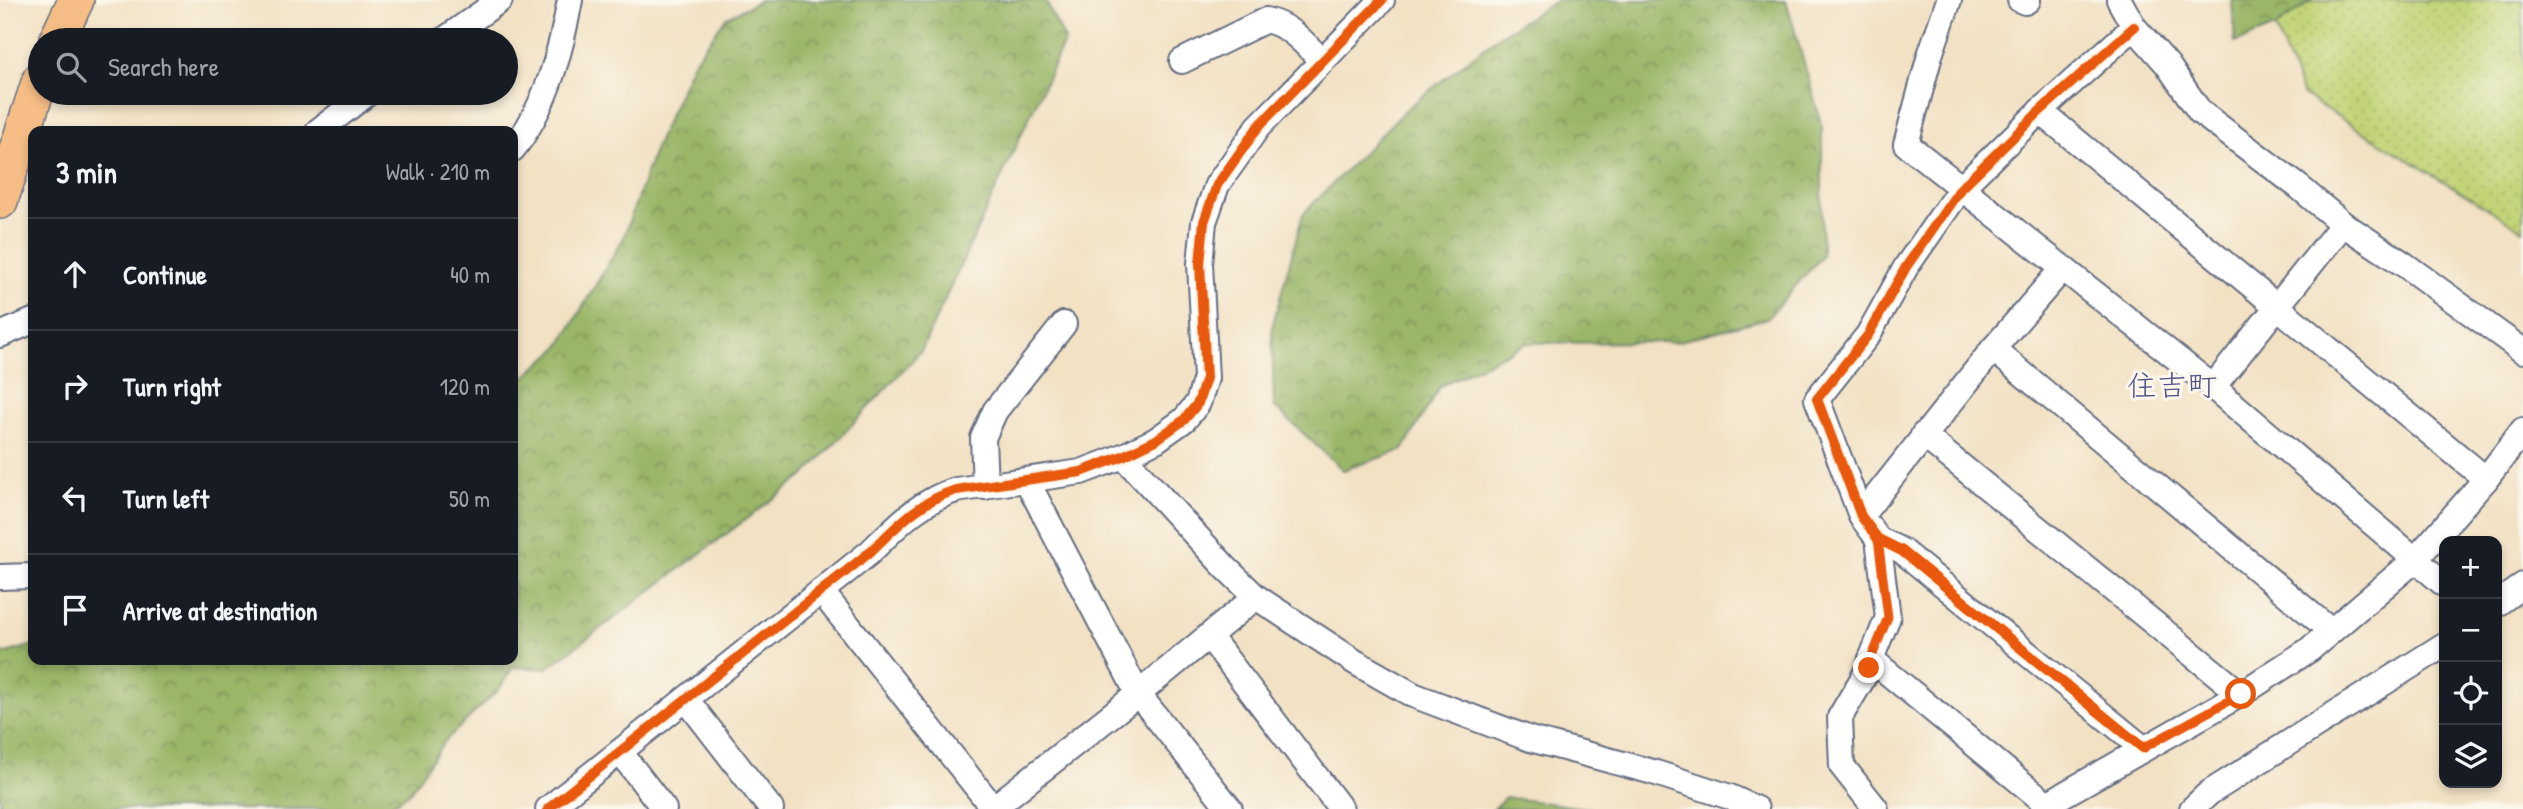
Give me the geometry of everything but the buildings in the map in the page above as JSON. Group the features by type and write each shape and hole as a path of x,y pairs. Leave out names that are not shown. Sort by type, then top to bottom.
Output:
{"highway":[{"path":"63,28 76,0"},
{"path":"0,201 32,105"}],"street":[{"path":"461,28 500,0"},
{"path":"518,143 548,87 570,0"},
{"path":"552,808 869,553 913,510 937,496 956,490 1081,472 1123,456 1165,433 1184,419 1199,403 1206,378 1200,264 1204,222 1217,185 1258,127 1382,0"},
{"path":"1949,0 1930,55 1906,144 2213,387 2439,579"},
{"path":"2020,0 2028,0"},
{"path":"2119,0 2134,27 2167,64 2200,112 2343,224 2405,265 2523,351"},
{"path":"1182,61 1266,20 1279,23 1293,31 1322,61"},
{"path":"2134,27 2040,111 1961,188 1906,267 1868,335 1816,399 1861,516 1878,539 1902,551 2143,748"},
{"path":"325,126 352,105"},
{"path":"2040,111 2486,479"},
{"path":"2213,387 2343,224"},
{"path":"1861,516 1993,349 2063,268"},
{"path":"0,335 28,323"},
{"path":"985,486 982,438 995,411 1063,324"},
{"path":"1993,349 2331,631"},
{"path":"1871,659 2045,807 2143,748 2241,694 2309,650 2415,560 2486,479 2523,429"},
{"path":"1923,435 2241,694"},
{"path":"1123,456 1224,567 1256,597 1355,662 1413,695 1530,739 1653,772 1730,797 1756,809"},
{"path":"1027,481 1138,694 1230,809"},
{"path":"1876,809 1842,766 1840,717 1869,668 1888,617 1878,539"},
{"path":"0,578 28,576"},
{"path":"2502,600 2523,585"},
{"path":"821,591 993,809 1256,597"},
{"path":"1209,636 1342,809"},
{"path":"2192,809 2209,793 2439,648"},
{"path":"686,699 771,809"},
{"path":"620,752 664,809"}],"green space":[{"path":"760,0 1045,0 1065,40 921,351 805,475 546,669 513,667 499,689 444,742 409,793 385,809 0,809 0,655 28,647 28,665 518,665 518,383 559,347 623,239 655,148 692,64 726,18"},
{"path":"1558,0 1786,0 1822,126 1822,256 1767,318 1676,342 1527,343 1440,386 1403,450 1343,470 1274,406 1272,327 1303,214 1405,110 1500,35"},
{"path":"2232,0 2313,0 2275,27 2235,43"},
{"path":"2313,0 2523,0 2523,230 2303,95 2275,27"},
{"path":"1505,797 1592,809 1494,809"}],"cycle path":[{"path":"548,809 869,553 919,508 956,490 1081,472 1156,440 1184,420 1198,403 1206,378 1200,264 1204,222 1217,185 1258,127 1382,0"},
{"path":"2134,27 2040,111 1961,188 1906,267 1868,335 1817,399 1861,516 1878,539 1902,551 2143,748"}],"district":[{"name":"住吉町","path":"2172,386"}],"route":[{"path":"1869,668 1888,617 1878,539 1902,551 2143,748 2241,694"}]}
